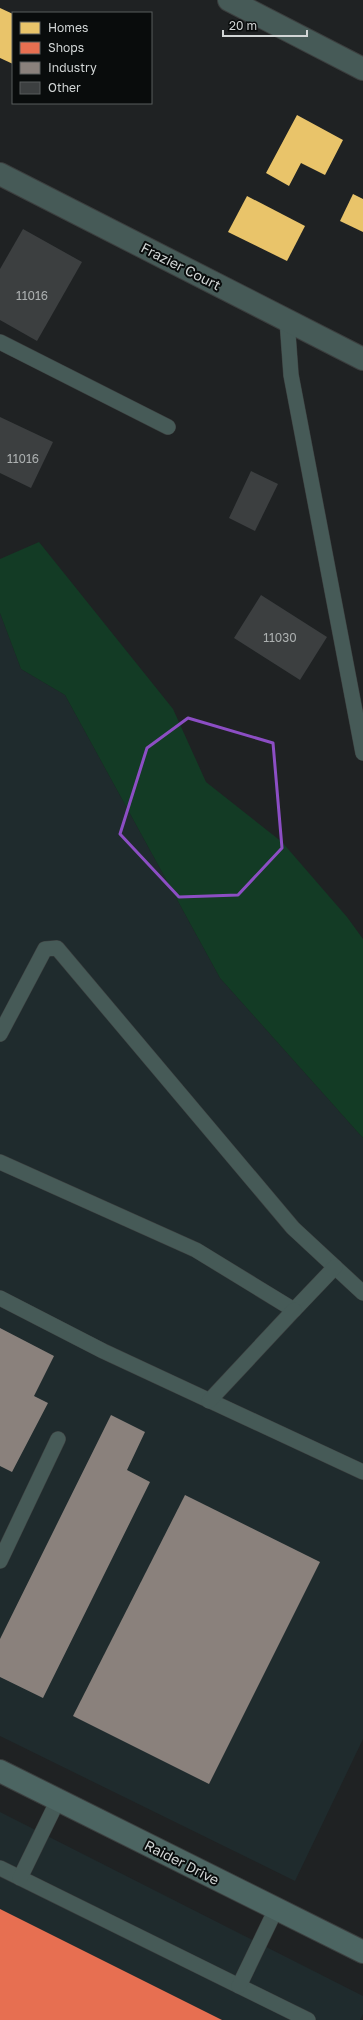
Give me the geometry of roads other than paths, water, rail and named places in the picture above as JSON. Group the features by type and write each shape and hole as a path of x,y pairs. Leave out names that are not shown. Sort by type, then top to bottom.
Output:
{"main road":[{"name":"Raider Drive","path":"0,1771 363,1952"}],"street":[{"path":"229,0 363,69"},
{"name":"Frazier Court","path":"0,174 363,359"}],"lane":[{"path":"287,320 291,375 363,753"},
{"path":"0,342 168,427"},
{"path":"0,1034 45,949 57,948 293,1228 363,1293"},
{"path":"0,1162 196,1250 294,1310"},
{"path":"209,1401 335,1267"},
{"path":"0,1298 103,1351 363,1472"},
{"path":"0,1561 58,1439"},
{"path":"20,1878 58,1800"},
{"path":"0,1868 308,2020"},
{"path":"239,1986 276,1909"}]}
